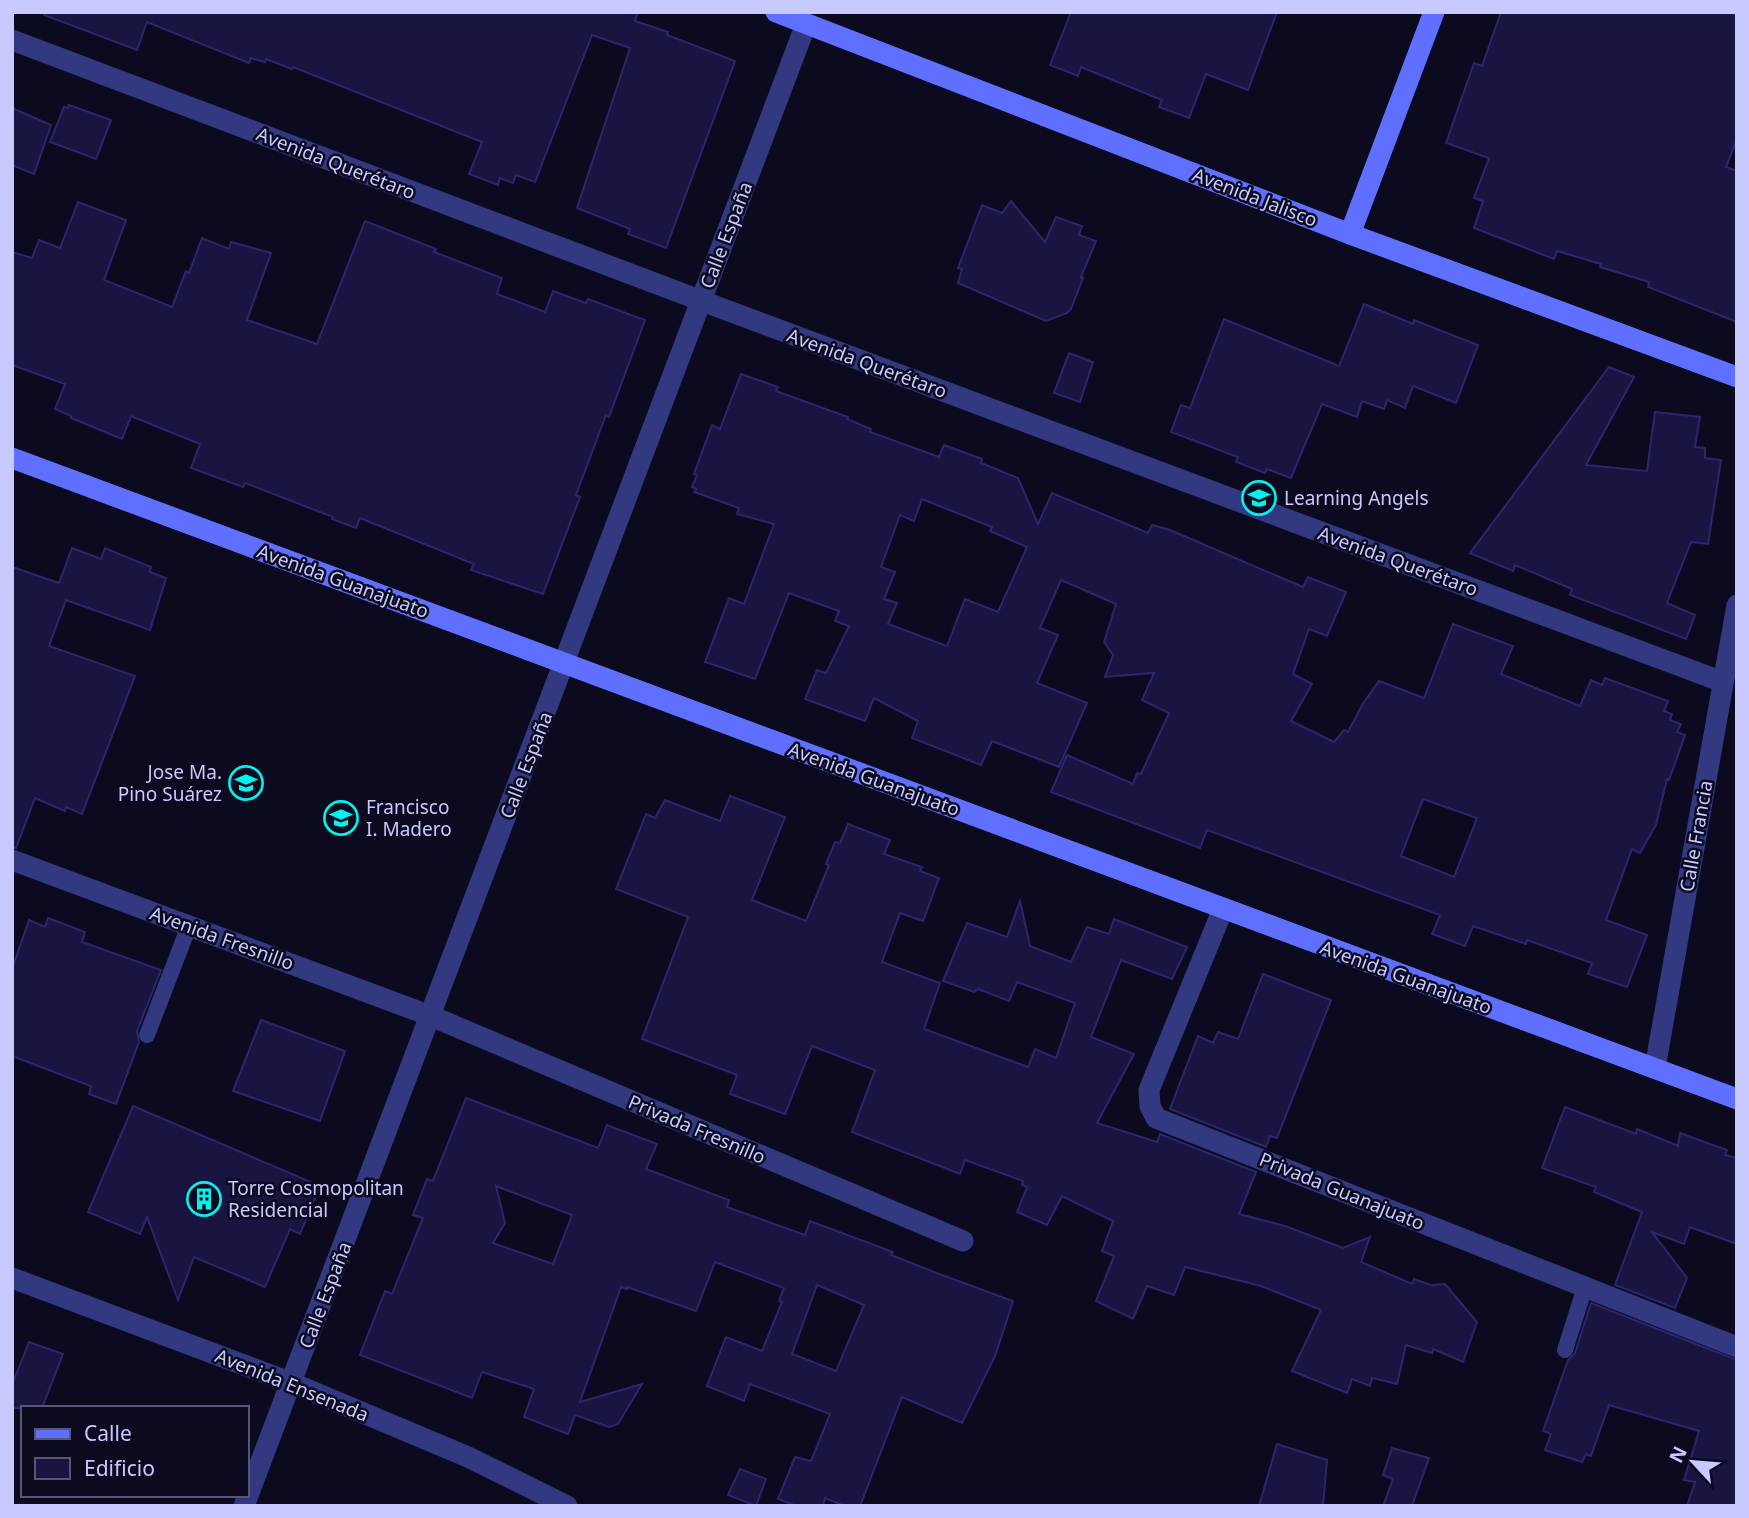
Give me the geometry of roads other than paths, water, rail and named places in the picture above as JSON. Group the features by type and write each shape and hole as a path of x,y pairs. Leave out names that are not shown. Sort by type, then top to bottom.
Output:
{"street":[{"name":"Avenida Jalisco","path":"776,12 1350,234 1737,377"},
{"path":"1350,234 1434,12"},
{"name":"Calle España","path":"248,1496 806,24"},
{"name":"Avenida Querétaro","path":"12,40 1723,682"},
{"name":"Avenida Guanajuato","path":"12,458 1737,1099"},
{"name":"Calle Francia","path":"1655,1069 1737,604"},
{"name":"Avenida Fresnillo","path":"12,859 431,1016"},
{"name":"Privada Guanajuato","path":"1223,909 1149,1090 1150,1106 1156,1118 1737,1347"},
{"name":"Privada Fresnillo","path":"431,1016 963,1241"},
{"name":"Avenida Ensenada","path":"12,1278 292,1383 468,1457 567,1506"}],"lane":[{"path":"147,1035 189,926"},
{"path":"1565,1350 1584,1287"}],"place":[{"name":"Learning Angels","path":"1259,498"},
{"name":"Jose Ma. Pino Suárez","path":"246,783"},
{"name":"Francisco I. Madero","path":"341,818"},
{"name":"Torre Cosmopolitan Residencial","path":"204,1199"}]}
